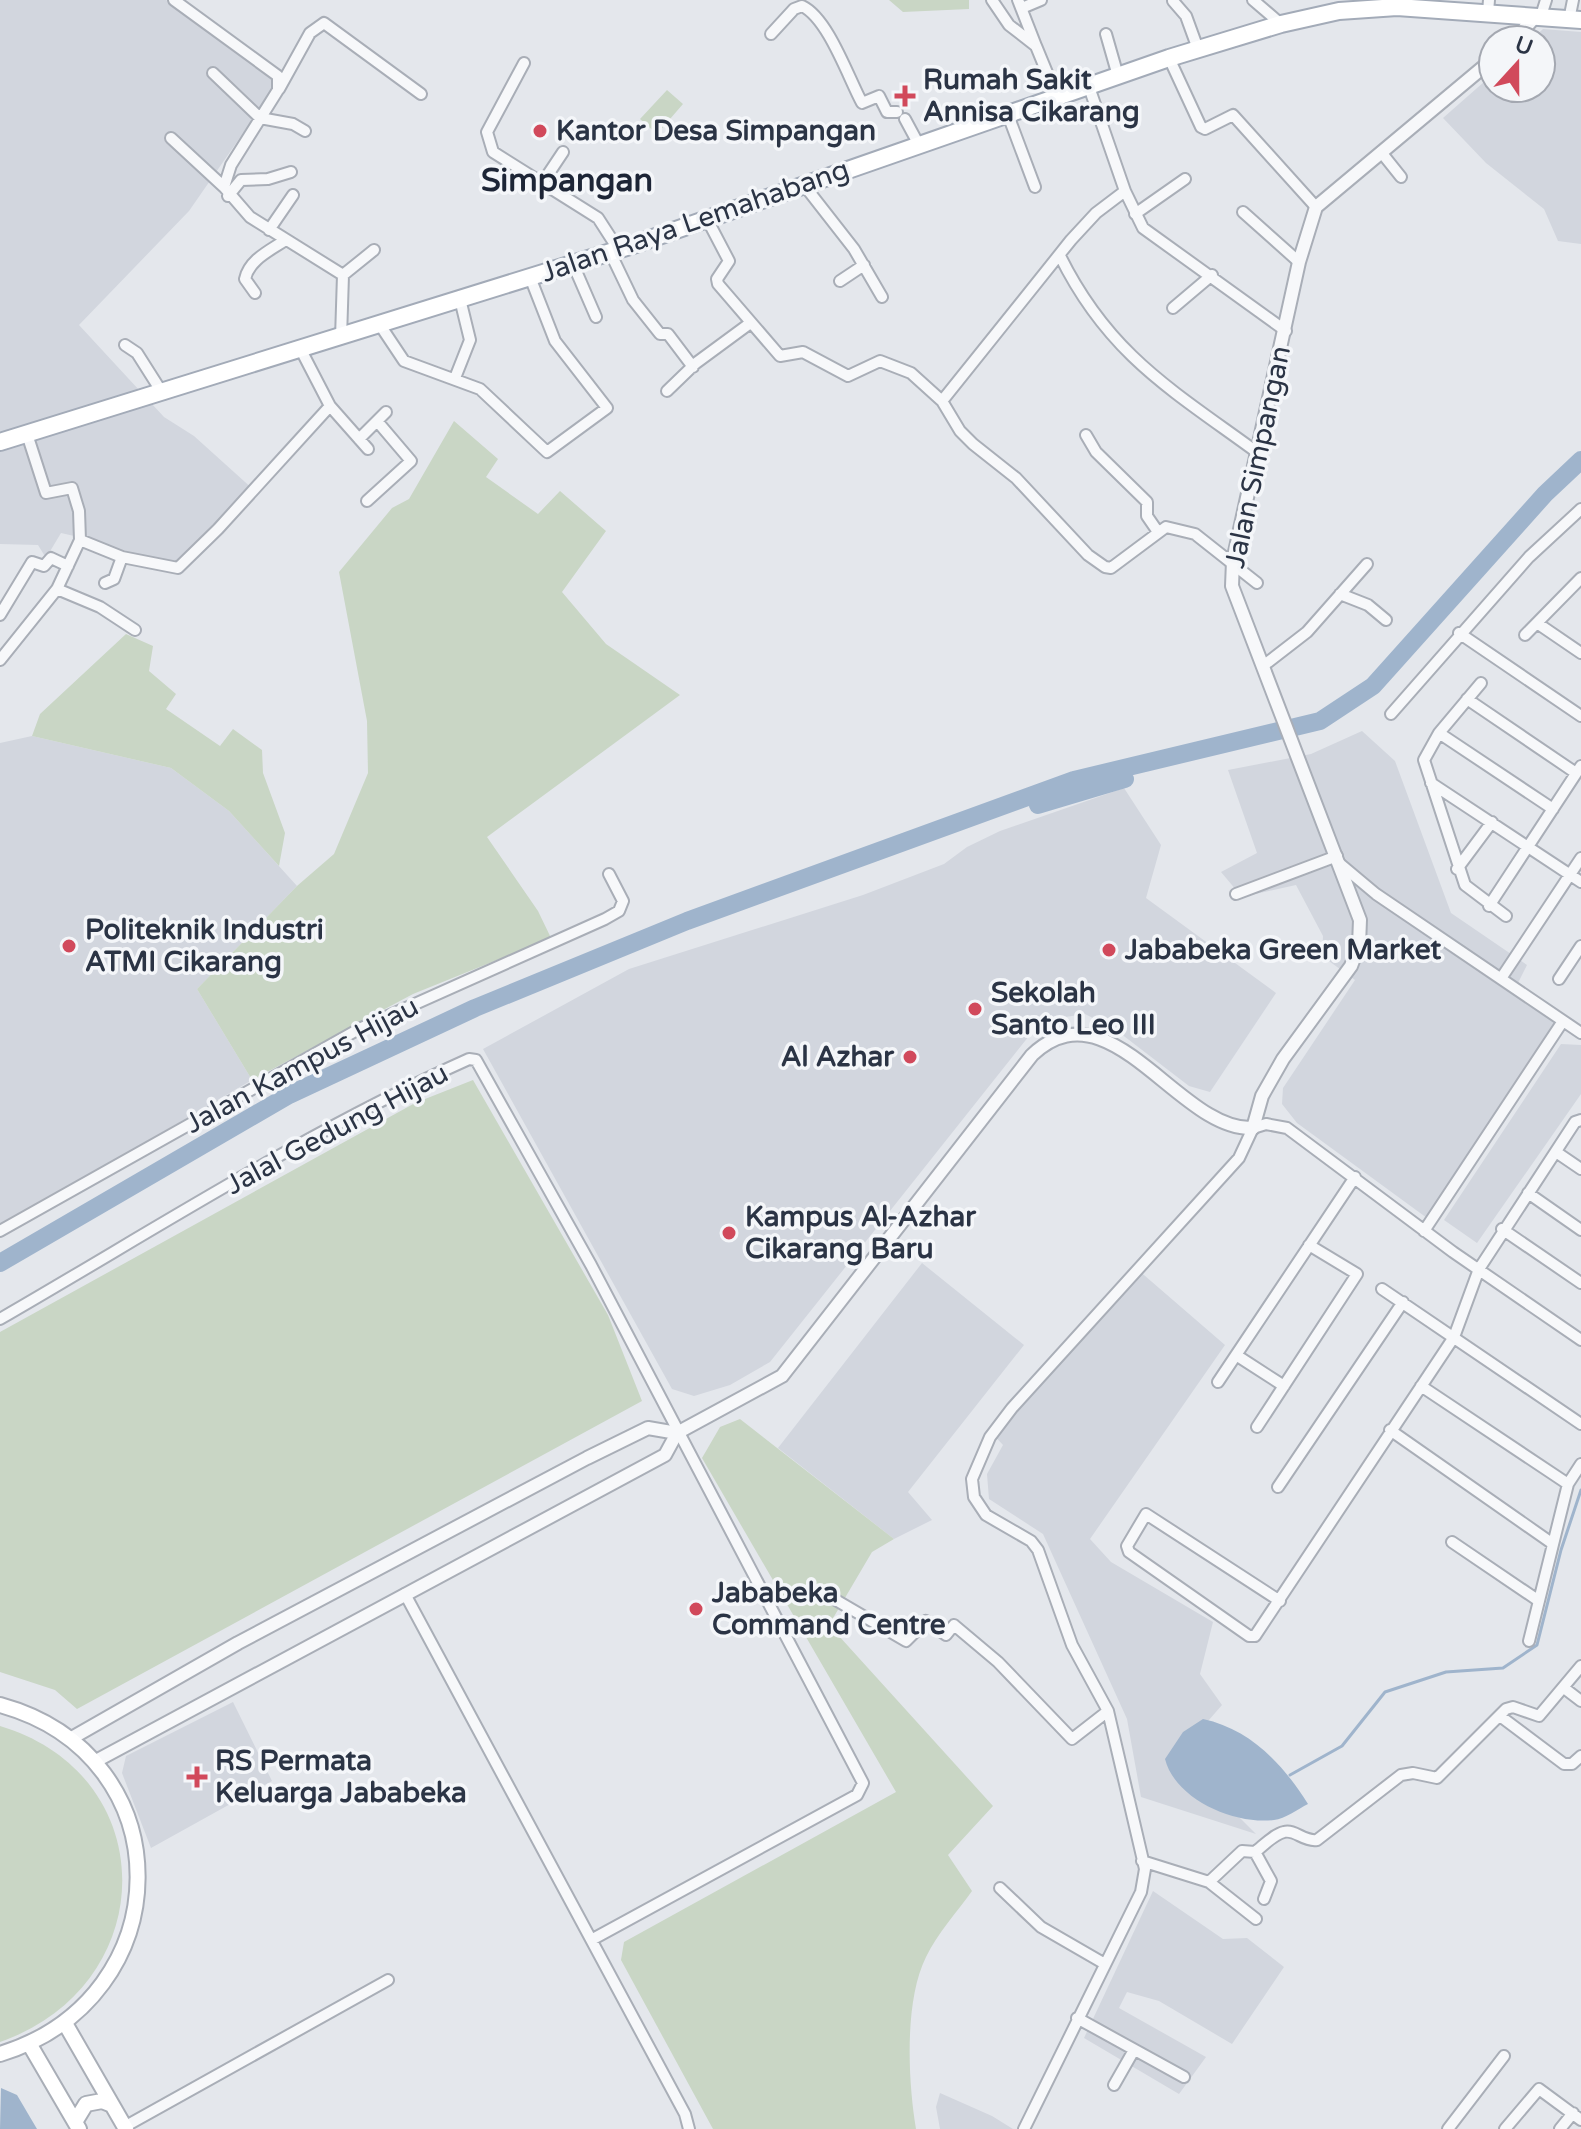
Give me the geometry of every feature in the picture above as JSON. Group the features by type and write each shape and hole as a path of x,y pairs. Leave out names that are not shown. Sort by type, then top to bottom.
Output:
{"main road":[{"name":"Jalan Raya Lemahabang","path":"0,442 163,394 614,251 1169,58 1281,24 1339,11 1423,4 1488,6 1537,18 1575,20"},
{"path":"0,1705 46,1723 70,1739 94,1762 118,1798 133,1838 138,1873 136,1908 127,1942 112,1973 91,2001 66,2025 30,2045 0,2054"},
{"path":"66,2025 125,2128"},
{"path":"30,2045 77,2126"},
{"path":"77,2126 78,2112 91,2102 112,2105"}],"street":[{"path":"174,0 275,71 278,90"},
{"path":"992,0 1009,25 1036,46"},
{"path":"1041,0 1020,4 1057,97"},
{"path":"1253,0 1281,24"},
{"path":"1531,24 1546,0"},
{"path":"1573,0 1575,20"},
{"path":"1173,1 1186,16 1198,49"},
{"path":"771,34 794,9 802,6 810,10 823,25 862,103 879,96 887,112 901,115 919,145"},
{"path":"226,192 231,165 310,33 324,23 421,94"},
{"path":"1106,34 1118,76"},
{"path":"1169,58 1201,127 1205,129 1233,115 1316,207 1477,72"},
{"path":"524,63 487,132 487,142 493,152 605,225 644,315 660,334 668,334 693,367"},
{"path":"213,73 260,118 285,122 305,131"},
{"path":"1089,87 1125,191 1148,233 1212,275 1286,331"},
{"path":"1008,115 1035,187"},
{"path":"171,138 269,230 330,264 343,275"},
{"path":"543,182 563,152"},
{"path":"1381,152 1401,177"},
{"path":"226,192 241,180 268,179 291,172"},
{"path":"1135,214 1185,179"},
{"path":"804,185 864,265 882,297"},
{"path":"942,401 1096,213 1125,191"},
{"path":"269,230 293,195"},
{"name":"Jalan Simpangan","path":"1253,1128 1268,1083 1351,966 1359,945 1360,920 1277,698 1235,599 1233,561 1299,262 1316,207"},
{"path":"1243,212 1299,262"},
{"path":"707,219 729,261 717,279 718,284 749,324 780,356 803,352 848,376 880,361 911,373 942,401 967,437 1016,478 1105,567 1111,568 1166,527 1189,531 1213,551 1233,561 1257,583"},
{"path":"255,293 245,279 247,271 258,258 284,241"},
{"path":"341,338 343,275 374,250"},
{"path":"1060,256 1085,302 1118,345 1152,375 1258,453"},
{"path":"573,264 596,317"},
{"path":"840,281 864,265"},
{"path":"1173,308 1212,275"},
{"path":"380,325 404,361 480,389 547,452 607,408 555,341 530,277"},
{"path":"455,378 470,340 460,299"},
{"path":"667,391 749,324"},
{"path":"125,345 137,353 163,394"},
{"path":"301,350 330,406 368,449"},
{"path":"80,540 122,557 178,568 218,529 330,406"},
{"path":"359,439 386,412"},
{"path":"367,501 411,461 377,421"},
{"path":"0,660 57,589 80,540 79,511 72,488 46,493 27,434"},
{"path":"1086,435 1096,452 1147,502 1147,516 1158,532"},
{"path":"1391,714 1459,633 1529,557 1581,509"},
{"path":"105,583 114,579 122,557"},
{"path":"0,615 33,561 44,566 51,558 68,566"},
{"path":"1263,666 1307,632 1367,564"},
{"path":"1525,635 1576,592 1581,578"},
{"path":"57,589 100,607 135,630"},
{"path":"1340,594 1368,605 1386,620"},
{"path":"1537,623 1581,653"},
{"path":"1459,633 1581,716"},
{"path":"1481,683 1439,733 1424,757 1457,869 1469,891 1506,916"},
{"path":"1467,699 1579,770 1489,906"},
{"path":"1439,733 1553,809"},
{"path":"1431,783 1581,882"},
{"path":"1457,869 1492,822"},
{"path":"1502,977 1581,858"},
{"path":"1236,894 1338,860 1376,894 1581,1033"},
{"name":"Jalan Kampus Hijau","path":"0,1231 359,1029 619,911 623,901 609,874"},
{"path":"1559,979 1581,946"},
{"path":"1424,1231 1563,1021"},
{"path":"94,1762 665,1455 677,1433 748,1397 789,1369 1032,1055 1043,1046 1079,1035 1109,1043 1214,1116 1235,1126 1253,1128 1266,1124 1287,1128 1424,1231 1581,1340"},
{"name":"Jalal Gedung Hijau","path":"0,1319 351,1117 429,1076 473,1059 591,1265 677,1433"},
{"path":"1280,1601 1146,1514 1127,1546 1129,1552 1249,1636 1255,1636 1280,1601 1390,1430 1454,1337 1479,1269 1502,1229 1575,1122 1581,1120"},
{"path":"1024,2129 1144,1884 1126,1777 1108,1711 1072,1645 1038,1550 1031,1541 982,1511 974,1497 972,1479 998,1425 1198,1206 1239,1158 1253,1128"},
{"path":"1556,1152 1581,1169"},
{"path":"1218,1382 1355,1177"},
{"path":"1528,1193 1581,1230"},
{"path":"1502,1229 1581,1283"},
{"path":"1257,1427 1357,1274 1309,1245"},
{"path":"1382,1289 1581,1424"},
{"path":"1278,1487 1403,1302"},
{"path":"1236,1355 1284,1386"},
{"path":"1421,1386 1568,1484"},
{"path":"70,1739 319,1599 587,1458 648,1428 677,1433"},
{"path":"1390,1430 1553,1544"},
{"path":"593,1939 857,1795 863,1783 677,1433"},
{"path":"1529,1641 1568,1484 1581,1464"},
{"path":"1452,1542 1539,1601"},
{"path":"405,1594 593,1939 685,2114 689,2129"},
{"path":"834,1599 906,1641 926,1621 946,1635 954,1625 998,1662 1072,1739 1108,1711"},
{"path":"1209,1882 1242,1851 1255,1852 1282,1832 1288,1831 1305,1840 1317,1840 1401,1775 1413,1773 1437,1778 1513,1707 1539,1716 1581,1666"},
{"path":"1564,1688 1581,1701"},
{"path":"1500,1716 1564,1764 1572,1764 1581,1756"},
{"path":"1255,1852 1271,1881 1264,1899"},
{"path":"1142,1861 1209,1882 1256,1919"},
{"path":"1000,1888 1041,1927 1105,1964"},
{"path":"125,2128 388,1980"},
{"path":"1077,2018 1184,2077"},
{"path":"1114,2085 1134,2050"},
{"path":"1448,2129 1504,2056"},
{"path":"1522,2129 1508,2125 1539,2089 1577,2117 1560,2129"}],"shaded area":[{"path":"0,0 166,0 280,80 189,211 79,325 164,417 194,436 255,491 179,565 124,558 83,538 61,533 46,558 38,545 0,544"},
{"path":"1557,30 1581,32 1581,244 1558,241 1544,209 1486,163 1443,118 1477,88 1477,104 1557,104"},
{"path":"1362,731 1395,761 1451,913 1527,965 1518,983 1563,1016 1427,1218 1297,1123 1282,1104 1283,1088 1355,980 1322,956 1323,936 1296,885 1242,897 1221,872 1257,853 1228,770 1311,754"},
{"name":"Politeknik Industri ATMI Cikarang","path":"32,736 171,768 229,811 297,886 197,989 252,1080 0,1227 0,743"},
{"name":"Kampus Al-Azhar Cikarang Baru","path":"1124,788 1161,845 1146,898 1276,993 1210,1092 1189,1086 1116,1030 1085,1014 1052,1019 1029,1036 770,1362 730,1385 694,1396 672,1389 483,1049 629,969 863,895 944,864 967,847 1000,831"},
{"path":"1561,1044 1581,1045 1581,1094 1477,1243 1444,1220"},
{"path":"922,1263 1024,1345 908,1492 932,1520 894,1539 778,1448"},
{"path":"1137,1269 1225,1345 1090,1539 1111,1562 1213,1622 1200,1674 1222,1705 1168,1767 1228,1806 1256,1834 1141,1797 1127,1719 1043,1534 989,1499 987,1474 1003,1445 989,1430"},
{"name":"RS Permata Keluarga Jababeka","path":"233,1702 272,1781 151,1848 122,1773 126,1756"},
{"path":"1153,1891 1223,1939 1247,1938 1284,1967 1232,2044 1159,2001 1127,1992 1119,2008 1206,2057 1179,2094 1084,2038"},
{"path":"940,2093 1013,2129 940,2129 936,2107"}],"green space":[{"path":"889,0 969,0 969,9 903,12"},
{"path":"667,90 683,104 657,134 640,119"},
{"path":"454,421 498,459 486,477 538,514 560,491 606,531 562,592 606,644 680,695 487,837 538,911 551,938 413,994 252,1080 197,989 297,886 334,854 368,773 367,721 339,572 392,508 409,499"},
{"path":"126,634 153,646 149,671 176,694 166,709 220,746 233,729 262,750 263,773 285,833 279,866 229,811 171,768 32,736 40,714"},
{"path":"473,1080 608,1315 642,1401 77,1709 55,1690 0,1672 0,1332 415,1103"},
{"path":"740,1419 894,1539 872,1552 829,1625 993,1806 948,1855 972,1891 936,1940 919,1975 910,2042 916,2129 713,2129 621,1960 624,1942 896,1792 702,1458 720,1427"},
{"path":"0,1726 54,1751 92,1788 115,1832 122,1881 114,1930 91,1975 53,2014 0,2042"}],"water":[{"path":"1203,1719 1236,1731 1264,1750 1288,1775 1308,1804 1278,1819 1258,1820 1225,1813 1193,1797 1171,1773 1165,1759 1183,1732"},
{"path":"1,2088 17,2095 37,2129 0,2129"}],"waterway":[{"path":"0,1263 289,1095 475,1008 687,921 1074,780 1320,721 1373,686 1545,494 1581,460"},
{"path":"1038,805 1125,779"},
{"path":"1290,1775 1342,1746 1385,1692 1446,1672 1503,1668 1537,1645 1561,1550 1581,1490"}],"place":[{"name":"Rumah Sakit Annisa Cikarang","path":"905,96"},
{"name":"Kantor Desa Simpangan","path":"540,131"},
{"name":"Politeknik Industri ATMI Cikarang","path":"69,946"},
{"name":"Jababeka Green Market","path":"1109,950"},
{"name":"Sekolah Santo Leo III","path":"975,1009"},
{"name":"Al Azhar","path":"910,1057"},
{"name":"Kampus Al-Azhar Cikarang Baru","path":"729,1233"},
{"name":"Jababeka Command Centre","path":"696,1609"},
{"name":"RS Permata Keluarga Jababeka","path":"197,1777"}],"district":[{"name":"Simpangan","path":"567,181"}]}
